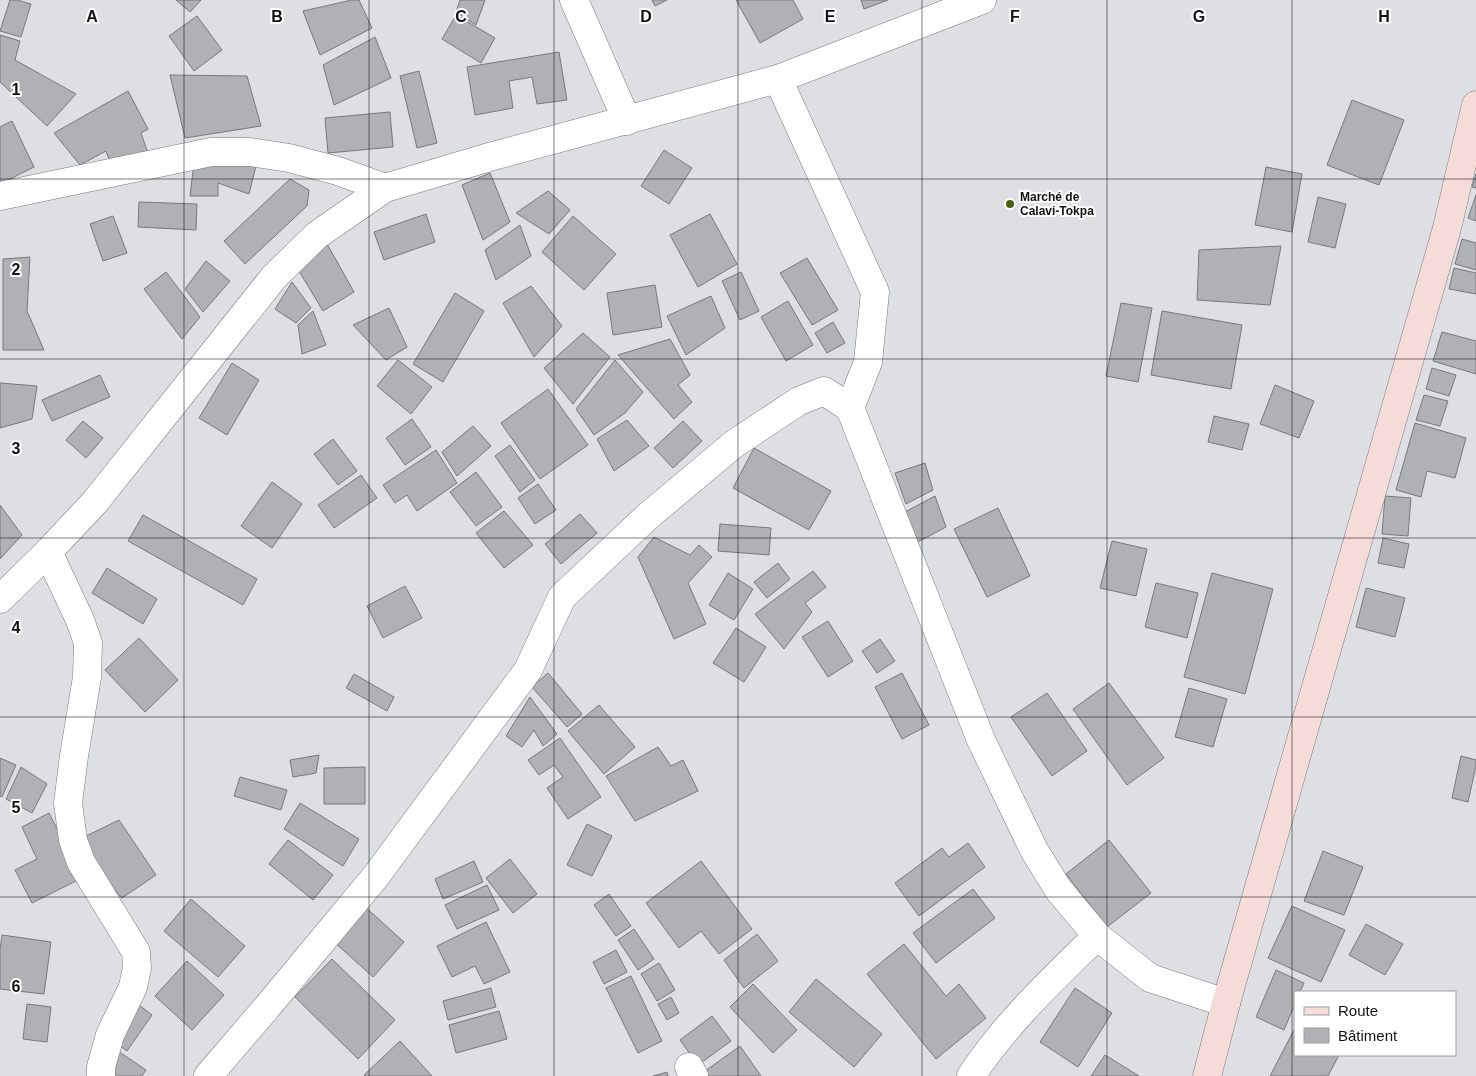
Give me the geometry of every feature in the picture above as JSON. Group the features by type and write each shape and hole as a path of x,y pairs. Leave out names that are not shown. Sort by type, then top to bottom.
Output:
{"street":[{"path":"574,0 627,121"},
{"path":"0,599 95,502 274,277 317,234 385,188 493,156 778,79 982,0"},
{"path":"778,79 875,292 868,362 850,408"},
{"path":"1207,1076 1226,1003 1447,228 1476,104"},
{"path":"0,196 211,152 250,152 289,158 338,171 385,188"},
{"path":"208,1076 376,876 528,670 562,597 648,516 734,444 799,401 824,391 850,408 981,740 1034,850 1058,889 1097,936 1150,978 1226,1003"},
{"path":"48,552 80,620 88,644 87,677 68,803 73,840 81,862 136,952 137,968 133,987 110,1034 101,1067 101,1076"},
{"path":"971,1076 1002,1034 1033,999 1097,936"}],"building":[{"path":"10,0 31,4 21,37 0,31"},
{"path":"176,0 201,0 190,12"},
{"path":"359,0 372,28 320,55 303,11"},
{"path":"460,0 485,0 476,25 456,12"},
{"path":"652,0 667,0 655,6"},
{"path":"736,0 793,0 803,19 760,43"},
{"path":"861,0 888,0 864,9"},
{"path":"456,15 495,38 481,63 442,39"},
{"path":"197,16 222,50 194,71 169,36"},
{"path":"0,35 20,41 15,60 76,94 47,126 0,82"},
{"path":"375,37 391,78 334,105 323,65"},
{"path":"559,52 567,100 537,104 532,77 509,81 513,108 475,115 467,67"},
{"path":"419,71 437,143 417,148 400,76"},
{"path":"170,75 247,76 261,126 185,138"},
{"path":"128,91 148,129 141,133 148,153 111,165 106,151 80,165 54,133"},
{"path":"1352,100 1404,120 1379,185 1327,165"},
{"path":"390,112 393,147 328,153 325,118"},
{"path":"12,121 34,167 2,183 0,179 0,127"},
{"path":"664,150 692,168 669,204 641,186"},
{"path":"194,163 256,166 249,194 218,183 218,196 190,196"},
{"path":"1266,167 1302,174 1292,232 1255,225"},
{"path":"490,173 510,222 483,240 462,185"},
{"path":"1476,174 1476,188 1472,187"},
{"path":"290,179 309,190 307,206 245,264 224,241"},
{"path":"548,191 570,210 549,234 516,213"},
{"path":"1476,195 1476,221 1468,218"},
{"path":"1318,197 1346,204 1335,248 1308,242"},
{"path":"139,202 197,204 196,230 138,227"},
{"path":"426,214 435,242 384,260 374,232"},
{"path":"710,214 737,264 698,287 670,235"},
{"path":"113,216 127,253 103,261 90,224"},
{"path":"573,216 616,254 584,290 542,252"},
{"path":"520,225 531,256 496,280 485,250"},
{"path":"1462,239 1476,243 1476,270 1455,264"},
{"path":"326,242 354,292 323,311 296,266"},
{"path":"1281,246 1270,305 1197,300 1199,250"},
{"path":"30,257 27,311 44,350 3,350 3,259"},
{"path":"807,258 838,310 812,325 780,273"},
{"path":"206,261 230,281 203,312 185,289"},
{"path":"1454,268 1476,273 1476,294 1449,289"},
{"path":"166,272 200,317 182,339 144,289"},
{"path":"741,272 759,311 740,320 722,281"},
{"path":"292,282 311,308 296,323 275,309"},
{"path":"655,285 662,327 613,335 607,293"},
{"path":"531,286 562,326 534,357 503,303"},
{"path":"455,293 484,311 443,382 413,364"},
{"path":"711,296 725,328 686,355 667,316"},
{"path":"788,301 813,345 786,361 761,317"},
{"path":"1121,303 1152,308 1138,382 1106,376"},
{"path":"389,308 407,347 386,360 353,325"},
{"path":"313,311 326,345 302,354 298,325"},
{"path":"1162,311 1242,325 1231,389 1151,375"},
{"path":"833,322 845,343 827,353 815,333"},
{"path":"1442,332 1476,341 1476,374 1433,361"},
{"path":"583,333 610,357 573,404 544,368"},
{"path":"670,339 690,375 678,385 692,402 674,419 618,355"},
{"path":"398,360 432,387 411,414 377,386"},
{"path":"615,360 643,392 625,413 594,435 576,409"},
{"path":"232,363 259,380 227,435 199,418"},
{"path":"1432,368 1456,375 1449,396 1426,389"},
{"path":"100,375 110,397 52,421 42,400"},
{"path":"0,383 37,386 32,419 0,428"},
{"path":"1275,385 1314,401 1299,438 1260,424"},
{"path":"548,389 588,445 540,479 501,423"},
{"path":"1424,395 1448,401 1440,426 1416,420"},
{"path":"1214,416 1249,424 1242,450 1208,442"},
{"path":"412,419 431,447 405,465 386,438"},
{"path":"627,420 649,446 614,471 597,439"},
{"path":"83,421 103,438 86,458 66,440"},
{"path":"683,421 702,441 673,468 654,448"},
{"path":"1415,423 1466,438 1455,478 1427,471 1421,497 1396,490"},
{"path":"473,426 491,446 457,476 442,452"},
{"path":"333,439 357,471 338,485 314,454"},
{"path":"510,445 535,480 520,492 495,456"},
{"path":"754,448 831,491 809,530 733,488"},
{"path":"436,450 457,483 417,511 407,495 395,503 383,485"},
{"path":"925,463 933,490 906,504 895,473"},
{"path":"476,472 502,507 476,526 450,492"},
{"path":"361,475 377,498 334,528 318,505"},
{"path":"272,482 302,504 272,548 241,526"},
{"path":"538,484 556,510 535,524 518,498"},
{"path":"935,496 946,527 916,543 903,513"},
{"path":"1385,496 1411,498 1408,536 1382,534"},
{"path":"0,505 22,535 0,559"},
{"path":"998,508 1030,576 987,597 954,529"},
{"path":"504,511 533,545 504,568 476,533"},
{"path":"580,514 597,533 561,564 545,544"},
{"path":"143,515 257,579 243,605 128,541"},
{"path":"720,524 771,528 769,555 718,551"},
{"path":"654,537 690,555 699,545 712,557 688,583 706,624 674,639 638,557"},
{"path":"1383,538 1409,544 1404,568 1378,563"},
{"path":"1112,541 1147,549 1136,596 1100,588"},
{"path":"778,563 790,579 767,598 754,582"},
{"path":"107,568 157,599 143,624 92,593"},
{"path":"813,571 826,587 805,603 812,612 784,649 755,614"},
{"path":"728,573 753,589 734,620 709,605"},
{"path":"1212,573 1273,589 1245,694 1184,677"},
{"path":"1156,583 1198,593 1187,638 1145,627"},
{"path":"405,586 422,618 383,638 367,606"},
{"path":"1366,588 1405,598 1395,637 1356,627"},
{"path":"828,621 853,661 828,677 802,637"},
{"path":"736,628 766,647 744,682 713,663"},
{"path":"139,638 178,680 145,712 105,670"},
{"path":"880,639 895,661 877,673 862,651"},
{"path":"548,673 582,714 567,727 532,687"},
{"path":"902,673 929,725 902,739 875,687"},
{"path":"354,674 394,697 387,711 346,688"},
{"path":"1109,683 1164,758 1127,785 1073,709"},
{"path":"1189,688 1227,699 1213,747 1175,737"},
{"path":"1047,693 1087,751 1052,776 1011,717"},
{"path":"530,697 557,734 543,746 534,730 522,747 506,736"},
{"path":"599,705 635,747 604,774 568,731"},
{"path":"560,738 601,797 568,819 547,788 563,777 554,765 539,775 528,760"},
{"path":"658,747 671,766 683,760 698,791 635,821 606,776"},
{"path":"319,755 316,773 293,777 290,760"},
{"path":"1461,756 1476,760 1468,802 1452,798"},
{"path":"0,758 16,765 2,797 0,796"},
{"path":"21,767 47,784 32,813 6,799"},
{"path":"365,767 365,804 324,804 324,768"},
{"path":"240,777 287,790 281,810 234,796"},
{"path":"300,803 359,839 343,866 284,829"},
{"path":"49,813 82,878 32,903 15,870 37,859 22,827"},
{"path":"119,820 156,875 122,898 89,860 82,838"},
{"path":"587,824 612,836 592,876 567,865"},
{"path":"288,840 333,875 313,900 269,864"},
{"path":"1109,840 1151,893 1107,927 1066,874"},
{"path":"968,843 985,867 919,916 895,883 942,848 949,857"},
{"path":"1323,851 1363,867 1344,915 1304,901"},
{"path":"510,859 537,894 513,913 486,878"},
{"path":"474,861 483,882 443,899 435,879"},
{"path":"701,861 752,929 719,954 701,931 679,948 646,903"},
{"path":"487,885 499,910 457,929 445,905"},
{"path":"973,889 995,918 936,963 913,933"},
{"path":"609,894 631,926 616,936 594,905"},
{"path":"191,899 245,946 218,977 164,931"},
{"path":"363,905 404,942 373,977 332,940"},
{"path":"1292,906 1345,930 1321,982 1268,958"},
{"path":"486,922 510,972 484,984 475,966 452,977 437,946"},
{"path":"1366,924 1403,944 1385,975 1349,955"},
{"path":"634,929 654,959 638,970 618,940"},
{"path":"757,934 778,961 744,988 724,960"},
{"path":"2,935 51,942 44,994 0,989"},
{"path":"904,944 946,996 959,984 986,1018 936,1059 867,974"},
{"path":"616,950 627,972 604,984 593,962"},
{"path":"332,959 395,1020 358,1059 295,997"},
{"path":"187,961 224,995 192,1030 155,996"},
{"path":"659,963 675,990 657,1001 641,974"},
{"path":"1276,970 1304,983 1300,991 1294,991 1294,1006 1284,1030 1256,1017"},
{"path":"631,976 662,1041 638,1053 606,988"},
{"path":"816,979 882,1034 854,1067 789,1012"},
{"path":"753,984 797,1030 773,1053 730,1007"},
{"path":"491,988 496,1007 448,1020 443,1001"},
{"path":"1075,988 1112,1013 1078,1067 1040,1042"},
{"path":"671,997 679,1013 667,1020 658,1004"},
{"path":"131,999 152,1015 127,1051 111,1039"},
{"path":"27,1004 51,1007 47,1042 23,1039"},
{"path":"499,1011 507,1039 456,1053 449,1025"},
{"path":"712,1016 731,1041 698,1065 680,1040"},
{"path":"1294,1030 1294,1056 1338,1056 1328,1076 1270,1076"},
{"path":"400,1041 432,1076 364,1075"},
{"path":"740,1046 761,1076 702,1076 701,1074"},
{"path":"115,1049 146,1070 142,1076 118,1076 103,1066"},
{"path":"1105,1055 1139,1076 1091,1076"},
{"path":"667,1072 668,1076 653,1076"}],"place":[{"name":"Marché de Calavi-Tokpa","path":"1010,204"}]}
